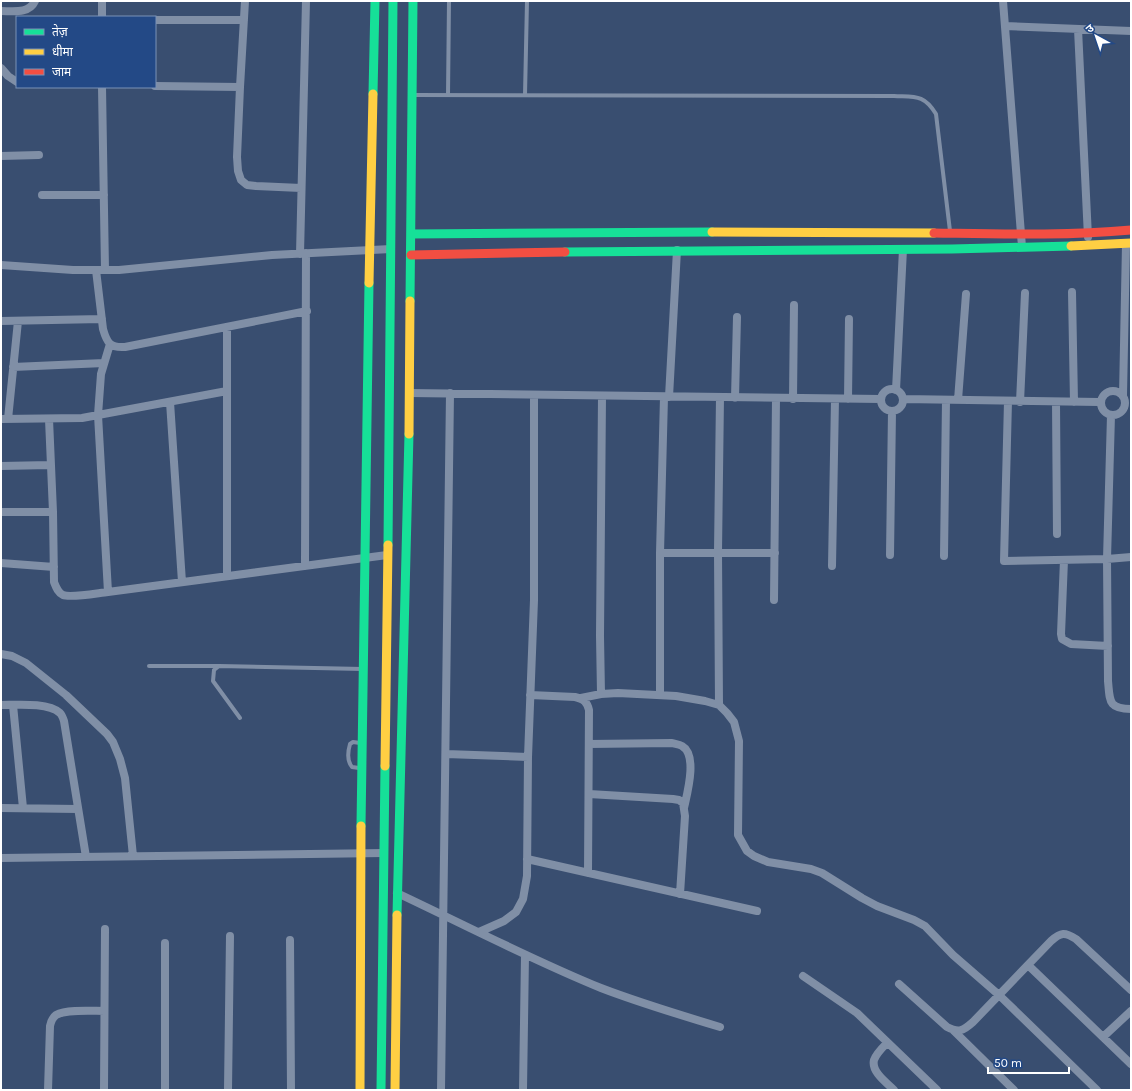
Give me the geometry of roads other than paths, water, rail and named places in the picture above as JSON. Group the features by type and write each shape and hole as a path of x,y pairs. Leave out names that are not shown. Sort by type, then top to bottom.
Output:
{"street":[{"path":"1,11 26,10 31,8 35,1"},
{"path":"102,1 102,16"},
{"path":"245,1 237,157 238,171 242,180 247,185 301,188"},
{"path":"305,566 307,311 301,188 306,1"},
{"path":"360,1090 360,853 364,669 369,250 375,1"},
{"path":"393,1 401,242 410,255 409,393 395,1090"},
{"path":"381,1090 388,555 401,242 412,95 413,1"},
{"path":"1003,1 1022,247"},
{"path":"156,20 244,20"},
{"path":"1005,26 1131,31"},
{"path":"1078,29 1089,246"},
{"path":"1,68 8,76 16,81"},
{"path":"156,86 240,87"},
{"path":"102,88 104,195 101,270 102,319 103,329 110,344 117,347 125,347 307,311"},
{"path":"1,156 39,155"},
{"path":"42,196 104,195"},
{"path":"1,265 101,270 272,255 369,250 401,242 776,231 1021,234 1088,233 1131,230"},
{"path":"410,255 677,250 1089,246 1128,243 1126,400 1123,410 1115,415 1111,415 1103,411 1100,402 1103,396 1110,391 1118,391 1126,400"},
{"path":"896,390 903,249"},
{"path":"660,695 660,553 666,397 677,250"},
{"path":"1020,402 1025,292"},
{"path":"1072,292 1074,402"},
{"path":"958,400 966,294"},
{"path":"793,399 794,305"},
{"path":"735,398 738,317"},
{"path":"1,321 102,319"},
{"path":"848,399 850,319"},
{"path":"18,321 13,367 4,419 82,418 228,391"},
{"path":"227,327 227,576"},
{"path":"108,592 98,415 99,392 104,363 110,344"},
{"path":"13,367 104,363"},
{"path":"892,388 902,394 903,399 900,408 892,411 884,407 881,399 882,394 886,390 892,388"},
{"path":"409,393 881,399"},
{"path":"441,1090 450,394"},
{"path":"479,932 504,921 516,912 523,899 527,876 528,757 534,600 534,395"},
{"path":"601,694 602,396"},
{"path":"719,705 718,552 720,397"},
{"path":"774,600 776,398"},
{"path":"832,566 835,399"},
{"path":"903,399 1020,402 1100,402"},
{"path":"944,556 946,400"},
{"path":"1008,401 1004,561 1107,560 1131,557"},
{"path":"170,402 182,582"},
{"path":"1056,402 1057,534"},
{"path":"890,555 892,411"},
{"path":"1111,415 1107,560 1110,698 1112,704 1116,707 1121,709 1131,709"},
{"path":"49,419 54,582 57,589 63,595 70,596 108,592 388,555"},
{"path":"1,466 50,465"},
{"path":"1,512 53,512"},
{"path":"660,553 775,553"},
{"path":"1064,560 1062,638 1066,642 1072,644 1108,646"},
{"path":"1,563 54,567"},
{"path":"1,654 12,656 26,663 66,695 107,734 113,742 120,759 125,778 133,856"},
{"path":"530,695 582,698 618,692 660,695 706,701 719,705 734,722 738,732 738,835 747,851 768,862 811,869 822,873 862,898 925,926 953,955 999,995 1096,1090"},
{"path":"582,698 587,703 589,710 588,873"},
{"path":"1,705 45,706 60,713 64,721 86,857"},
{"path":"13,705 23,808"},
{"path":"589,744 672,744 681,745 687,752 690,767 684,808 680,894"},
{"path":"446,754 528,757"},
{"path":"589,794 673,799 679,800 683,803 684,808"},
{"path":"1,808 78,808"},
{"path":"1,858 384,853"},
{"path":"527,859 757,911"},
{"path":"398,893 525,955 602,988 655,1007 720,1027"},
{"path":"104,1090 105,929"},
{"path":"953,1030 959,1031 966,1028 1028,964 1056,937 1063,933 1069,934 1076,939 1131,990"},
{"path":"228,1090 230,936"},
{"path":"290,940 291,1090"},
{"path":"164,1090 166,943"},
{"path":"523,1090 525,955"},
{"path":"1028,964 1131,1064"},
{"path":"803,976 857,1013 937,1090"},
{"path":"900,984 944,1024 953,1030 1014,1090"},
{"path":"48,1090 50,1026 52,1019 57,1015 64,1013 104,1011"},
{"path":"1103,1037 1131,1011"},
{"path":"887,1043 874,1060 874,1067 877,1073 894,1090"}],"lane":[{"path":"448,95 449,1"},
{"path":"525,95 527,1"},
{"path":"412,95 894,96 923,98 930,104 936,114 950,233"},
{"path":"149,666 364,669"},
{"path":"219,666 214,670 213,681 240,718"},
{"path":"362,743 353,742 350,744 348,754 349,764 352,767 362,768"}]}
